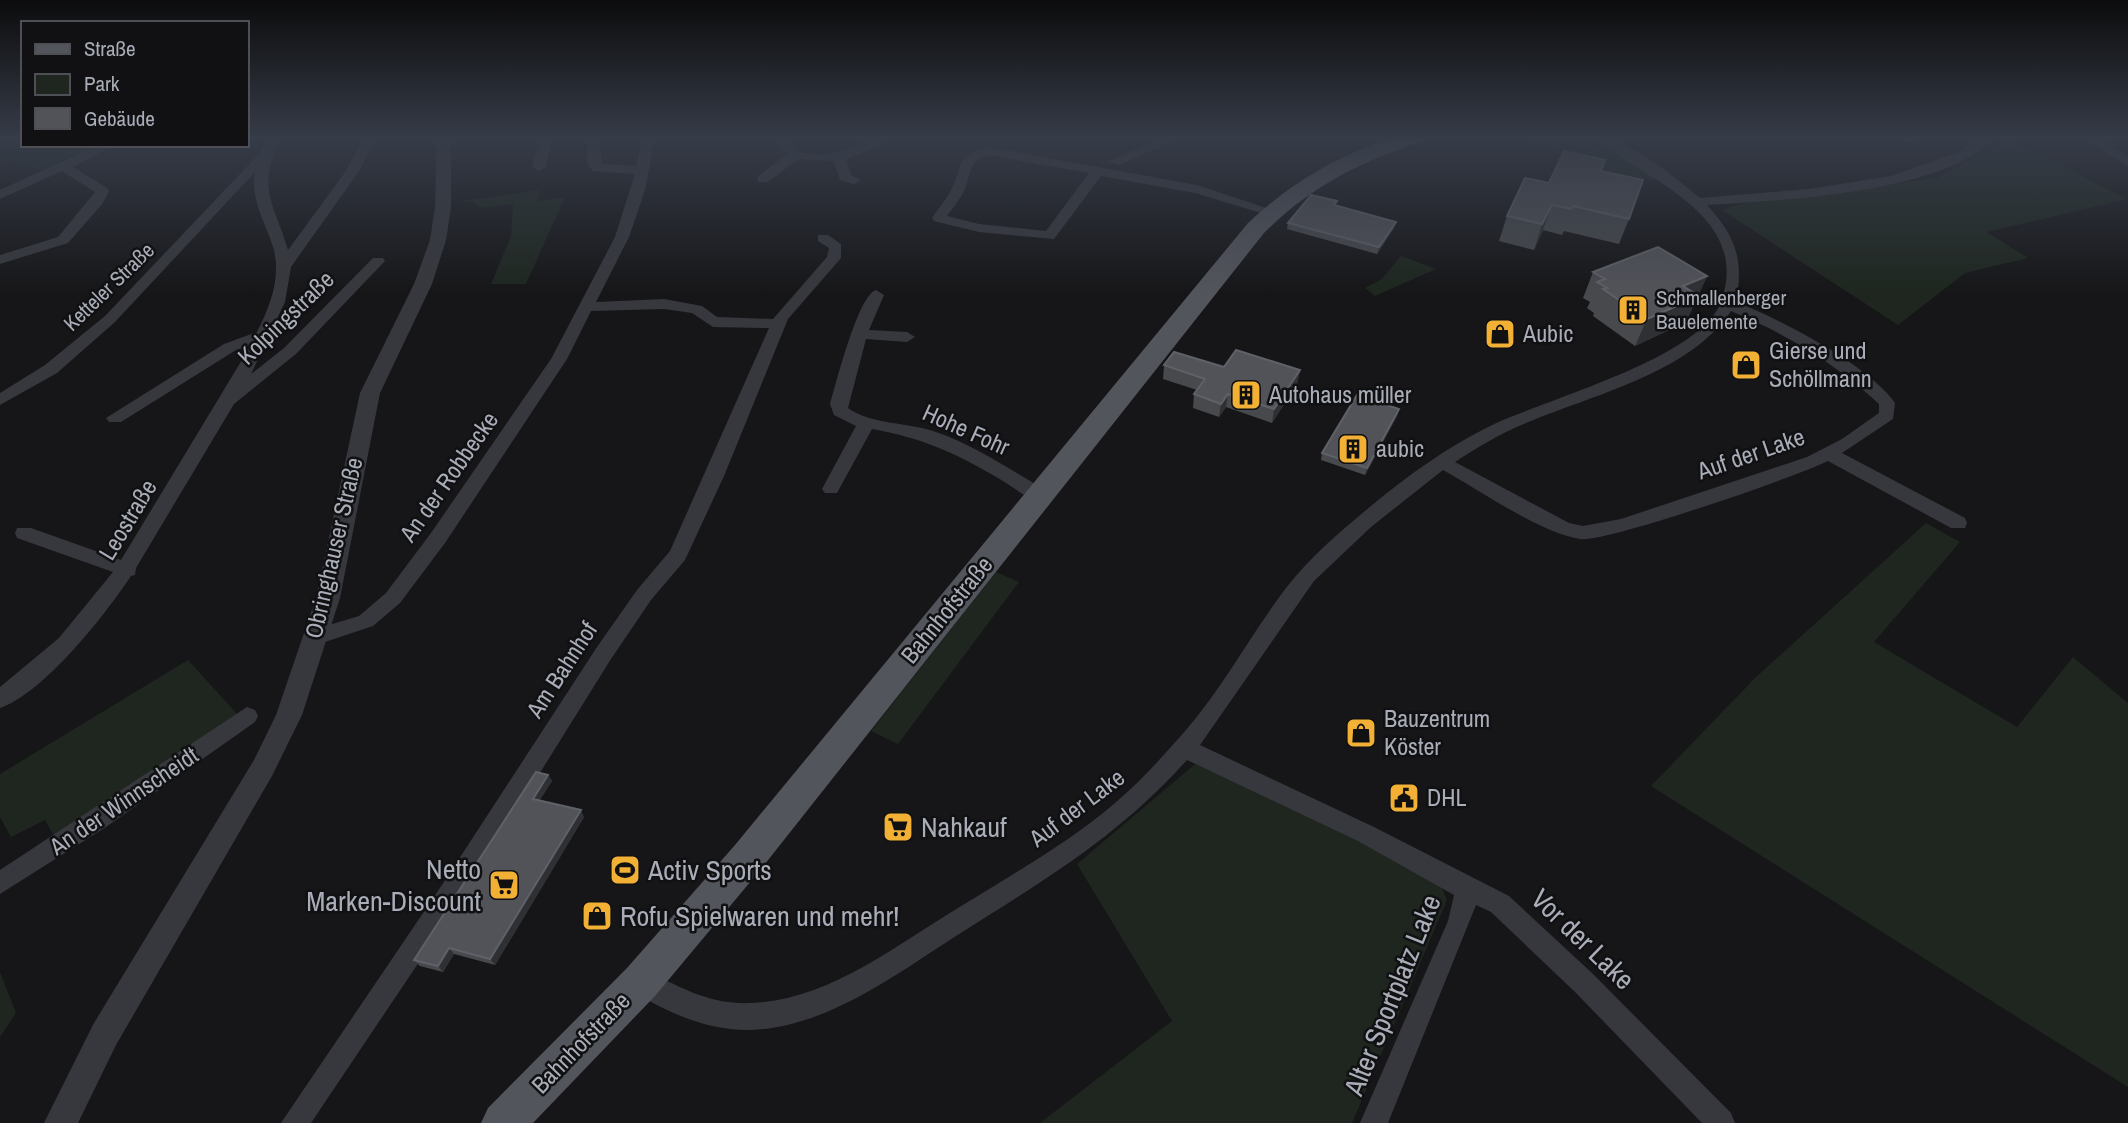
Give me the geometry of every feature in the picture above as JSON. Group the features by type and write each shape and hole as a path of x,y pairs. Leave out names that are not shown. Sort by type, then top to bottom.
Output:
{"main road":[{"name":"Bahnhofstraße","path":"503,1123 641,982 757,847 1225,264 1271,212 1296,189"}],"street":[{"path":"0,260 63,240 98,201 102,191 100,189"},
{"name":"Ketteler Straße","path":"0,400 51,369 110,319 232,189"},
{"path":"260,189 263,208 286,264"},
{"path":"286,264 340,189"},
{"name":"Obringhauser Straße","path":"61,1123 105,1034 273,748 289,715 328,598 370,393 423,284 438,240 443,189"},
{"name":"An der Robbecke","path":"316,637 366,621 393,598 438,538 559,359 622,237 638,189"},
{"path":"958,189 939,218 987,229 1038,236 1054,234 1068,211 1086,189"},
{"path":"1201,189 1271,212"},
{"path":"1681,189 1697,202 1715,223 1731,257 1733,273 1728,304"},
{"path":"1697,202 1810,189"},
{"name":"Am Bahnhof","path":"295,1123 450,893 604,653 644,595 678,555 715,476 778,324 834,258 836,247 823,239"},
{"name":"Kolpingstraße","path":"225,404 290,351 377,261"},
{"name":"Leostraße","path":"0,699 53,658 96,612 128,570 225,404 274,311 286,264"},
{"name":"Hohe Fohr","path":"876,295 838,404 845,415 914,431 965,453 1041,495"},
{"path":"588,307 664,304 697,309 713,322 778,324"},
{"name":"Auf der Lake","path":"641,982 688,1008 727,1016 769,1015 838,992 933,937 1090,836 1131,803 1184,748 1228,693 1275,618 1317,565 1363,523 1442,462 1504,425 1669,357 1704,335 1728,304 1786,332 1868,386 1886,403 1886,415 1875,426 1830,454 1623,525 1583,533 1563,528 1442,462"},
{"path":"861,334 907,337"},
{"path":"115,418 230,347 261,336"},
{"path":"831,489 867,422"},
{"path":"1830,454 1958,523"},
{"path":"24,533 128,570"},
{"name":"An der Winnscheidt","path":"0,883 98,820 247,716"},
{"name":"Vor der Lake","path":"1184,748 1366,834 1468,890 1500,904 1520,919 1721,1123"},
{"name":"Alter Sportplatz Lake","path":"1374,1123 1460,921 1468,890"}],"green space":[{"path":"1851,189 2108,189 2127,199 1987,232 2028,258 1965,273 1898,325 1722,210 1740,204"},
{"path":"539,190 538,201 565,197 526,284 491,284 511,236 513,204 480,208 474,202 462,201"},
{"path":"1401,256 1436,269 1375,296 1365,288 1382,279"},
{"path":"1926,523 1960,542 1874,642 2017,727 2073,657 2128,703 2128,1087 1651,786 1755,678"},
{"path":"996,572 1019,582 898,744 871,731"},
{"path":"188,660 238,715 56,840 45,820 11,837 0,817 0,774"},
{"path":"1195,764 1360,839 1440,883 1447,900 1352,1123 1040,1123 1172,1021 1077,864"},
{"path":"0,972 16,1013 0,1037"}],"building":[{"path":"1520,189 1640,189 1629,219 1573,206 1571,209 1552,205 1542,224 1507,216"},
{"path":"1311,195 1337,201 1334,205 1396,222 1379,247 1288,223"},
{"path":"1658,247 1707,276 1683,286 1699,296 1647,319 1603,289 1607,288 1597,282 1605,279 1593,272"},
{"path":"1236,350 1300,370 1274,409 1228,394 1221,404 1194,394 1205,379 1164,365 1174,352 1224,367"},
{"name":"aubic","path":"1357,395 1399,409 1367,468 1322,453"},
{"name":"Netto Marken-Discount","path":"536,772 548,775 533,799 581,810 490,959 449,948 438,966 414,960"}],"place":[{"name":"Schmallenberger Bauelemente","path":"1633,310"},
{"name":"Aubic","path":"1500,334"},
{"name":"Gierse und Schöllmann","path":"1746,365"},
{"name":"Autohaus müller","path":"1246,395"},
{"name":"aubic","path":"1353,449"},
{"name":"Bauzentrum Köster","path":"1361,733"},
{"name":"DHL","path":"1404,798"},
{"name":"Nahkauf","path":"898,827"},
{"name":"Activ Sports","path":"625,870"},
{"name":"Netto Marken-Discount","path":"504,885"},
{"name":"Rofu Spielwaren und mehr!","path":"597,916"}]}
